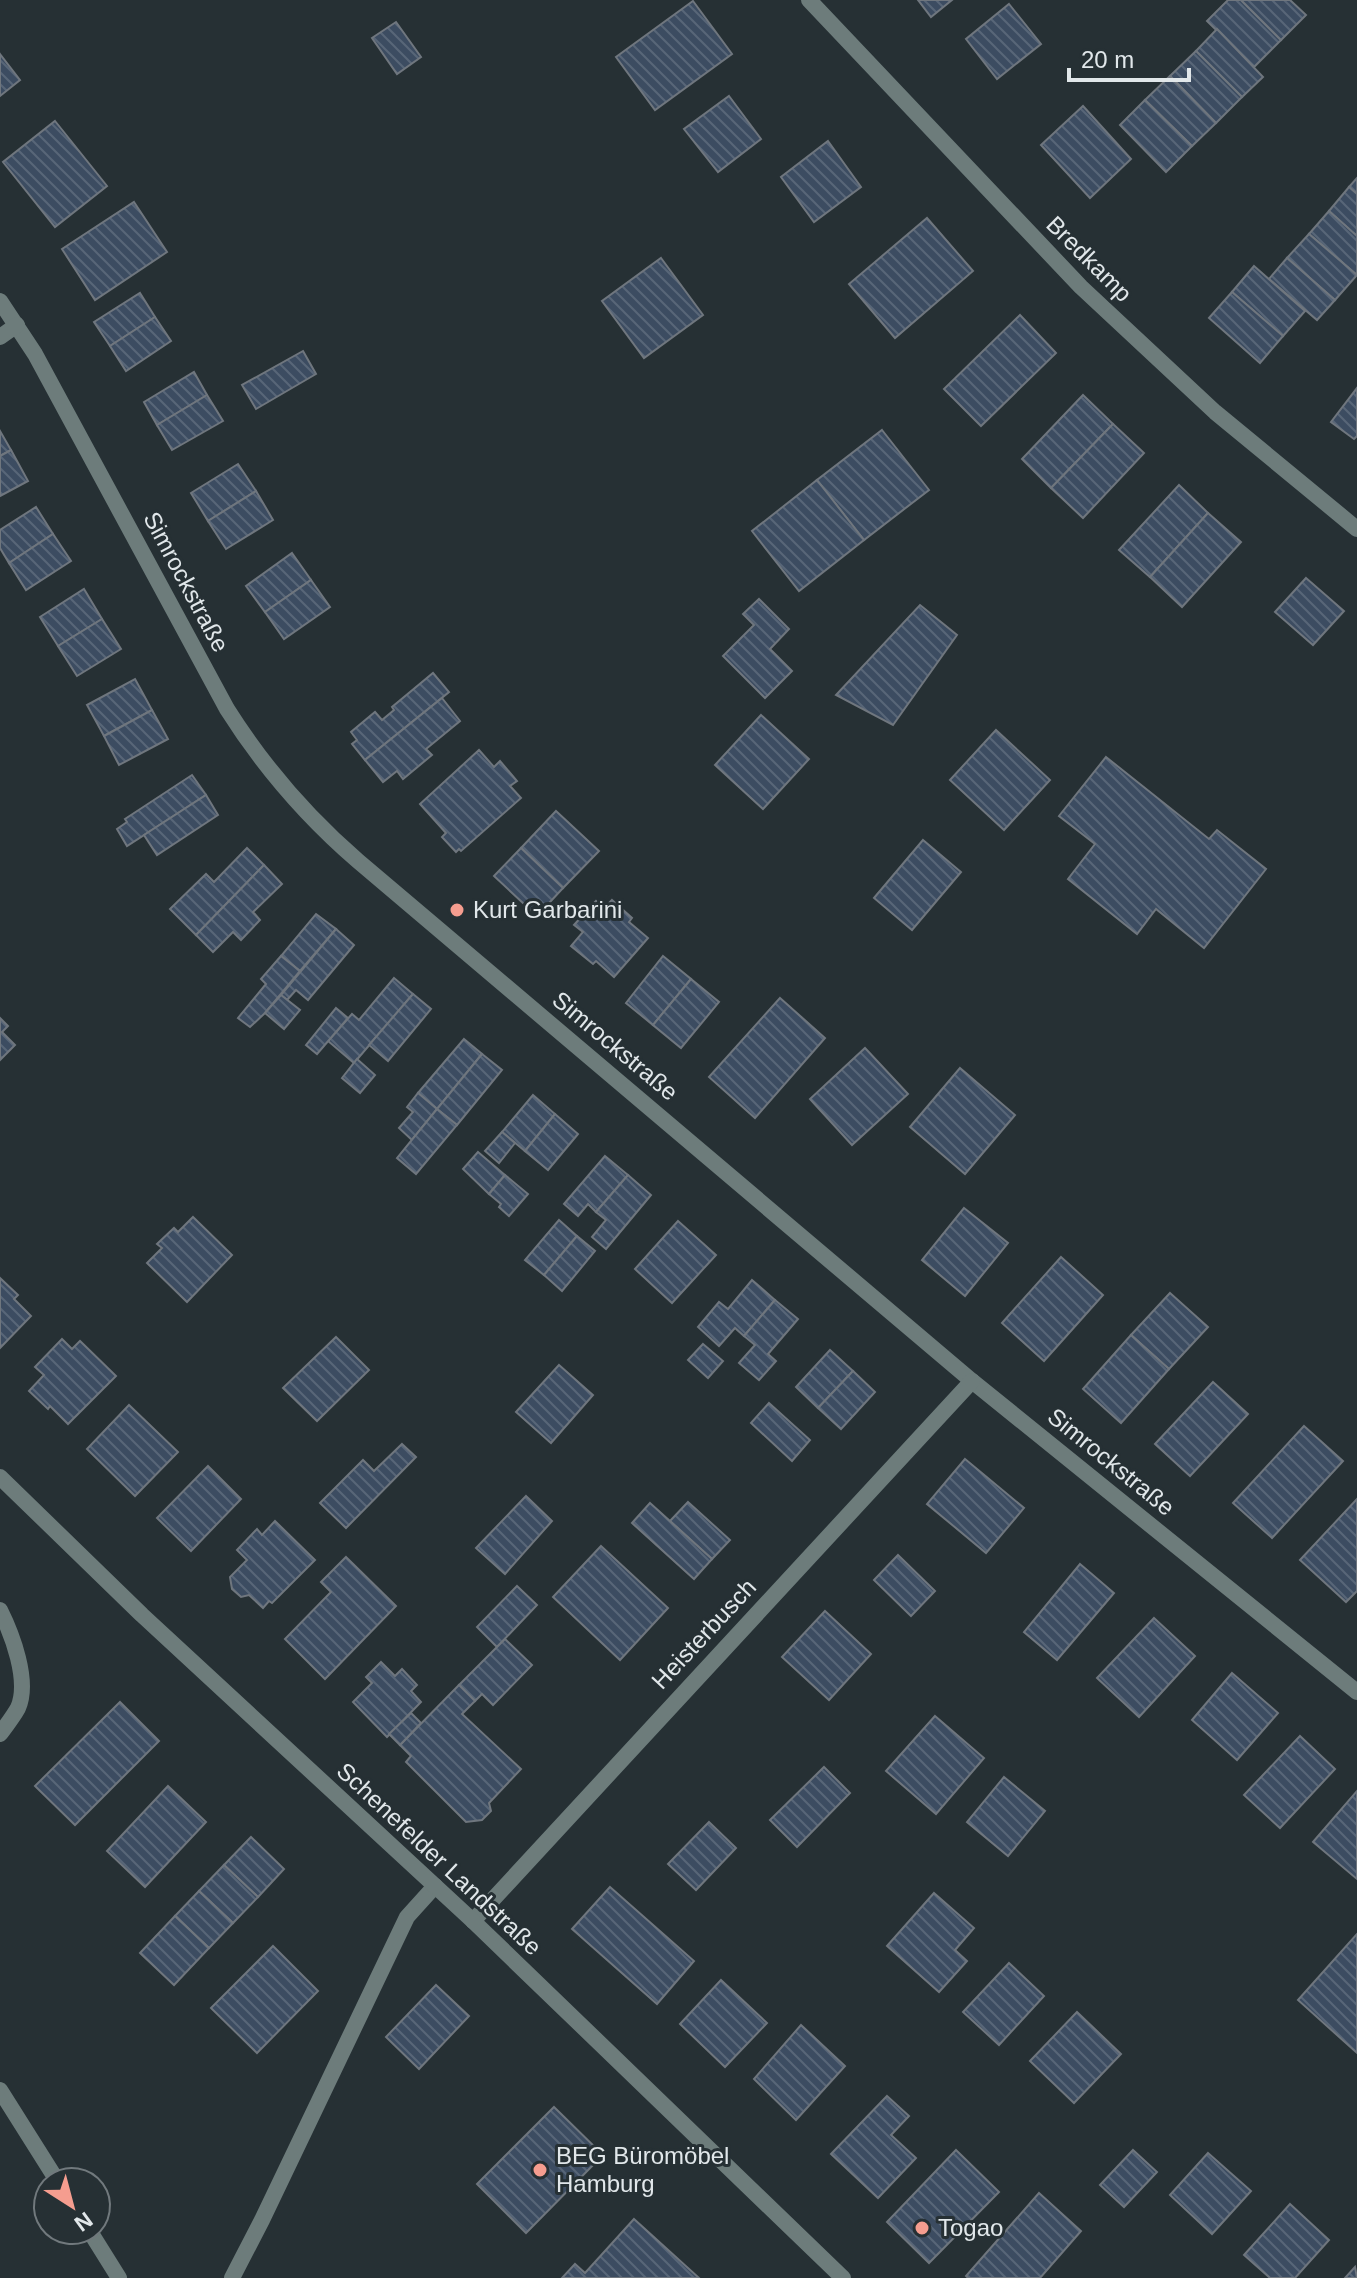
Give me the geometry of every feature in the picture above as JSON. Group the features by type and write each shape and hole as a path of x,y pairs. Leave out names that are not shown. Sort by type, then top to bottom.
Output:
{"street":[{"name":"Bredkamp","path":"809,0 1081,287 1215,412 1357,529"},
{"name":"Simrockstraße","path":"0,301 35,354 227,709 281,784 342,848 972,1381 1357,1692"},
{"path":"0,337 17,325"},
{"name":"Heisterbusch","path":"473,1921 972,1381"},
{"name":"Schenefelder Landstraße","path":"0,1477 142,1615 473,1921 843,2278"},
{"path":"0,1610 15,1648 22,1681 19,1705 0,1734"},
{"path":"232,2278 407,1917 435,1886"},
{"path":"0,2090 48,2166"},
{"path":"99,2246 119,2278"}],"building":[{"path":"918,0 952,0 931,17"},
{"path":"1228,0 1241,0 1281,40 1254,67 1207,21"},
{"path":"1241,0 1290,0 1306,15 1281,40"},
{"path":"693,1 732,54 655,110 616,57"},
{"path":"1009,4 1041,44 997,79 966,39"},
{"path":"396,22 421,57 397,74 372,38"},
{"path":"1217,29 1263,77 1242,97 1196,51"},
{"path":"1196,51 1242,97 1216,123 1170,76"},
{"path":"0,54 20,80 0,96"},
{"path":"1170,76 1216,123 1192,146 1145,100"},
{"path":"729,96 761,139 718,172 684,129"},
{"path":"1145,100 1192,146 1166,172 1120,125"},
{"path":"1083,106 1131,159 1090,198 1041,145"},
{"path":"55,121 107,186 55,227 3,162"},
{"path":"828,141 861,187 814,222 781,177"},
{"path":"1357,178 1357,194 1349,187"},
{"path":"1349,187 1357,194 1357,236 1329,211"},
{"path":"134,202 167,252 95,300 62,249"},
{"path":"1329,211 1357,236 1357,275 1309,234"},
{"path":"927,218 973,271 895,338 849,284"},
{"path":"1309,234 1357,275 1335,300 1287,258"},
{"path":"661,258 703,315 644,358 602,301"},
{"path":"1287,258 1335,300 1317,320 1269,279"},
{"path":"1254,266 1305,311 1283,336 1232,292"},
{"path":"1232,292 1283,336 1260,363 1209,318"},
{"path":"140,293 155,317 110,346 94,322"},
{"path":"1020,315 1056,353 981,426 944,389"},
{"path":"155,317 171,341 126,371 110,346"},
{"path":"303,351 316,374 256,409 242,385"},
{"path":"194,372 207,395 157,425 144,402"},
{"path":"1357,388 1357,436 1354,439 1331,422"},
{"path":"207,395 223,421 172,450 157,425"},
{"path":"1083,395 1113,424 1051,488 1022,459"},
{"path":"1113,424 1144,453 1083,518 1051,488"},
{"path":"882,430 929,490 864,540 817,480"},
{"path":"0,431 11,450 0,456"},
{"path":"11,450 28,481 0,496 0,456"},
{"path":"238,464 256,491 208,521 191,493"},
{"path":"817,480 864,540 799,591 752,531"},
{"path":"1179,485 1208,513 1150,577 1119,550"},
{"path":"256,491 273,520 226,549 208,521"},
{"path":"36,507 53,534 9,563 0,548 0,530"},
{"path":"1208,513 1241,542 1182,607 1150,577"},
{"path":"53,534 71,561 26,590 9,563"},
{"path":"292,553 311,580 265,612 246,586"},
{"path":"1306,578 1344,611 1313,645 1275,612"},
{"path":"311,580 330,607 284,639 265,612"},
{"path":"84,589 102,619 58,646 40,617"},
{"path":"759,599 789,629 770,649 792,671 765,698 723,656 754,625 743,614"},
{"path":"920,605 957,635 893,725 836,695"},
{"path":"102,619 121,649 77,676 58,646"},
{"path":"433,673 449,692 365,760 352,744 357,740 351,732 375,712 382,720 394,710 392,707"},
{"path":"135,679 152,710 104,736 87,705"},
{"path":"442,698 460,721 426,749 432,755 403,779 397,771 383,782 365,760"},
{"path":"152,710 168,739 119,765 104,736"},
{"path":"761,715 809,759 763,809 715,765"},
{"path":"996,730 1050,780 1004,830 950,780"},
{"path":"479,750 494,767 500,761 517,781 510,786 521,798 461,851 456,852 442,837 446,833 420,804"},
{"path":"1106,757 1209,839 1217,830 1266,869 1204,948 1156,909 1137,934 1068,879 1095,844 1059,816"},
{"path":"192,775 206,795 127,846 117,829 127,822 125,819"},
{"path":"206,795 218,815 157,855 144,835"},
{"path":"556,811 599,851 563,888 521,848"},
{"path":"923,840 961,872 912,930 874,898"},
{"path":"247,848 264,865 196,935 170,909 206,874 214,882"},
{"path":"521,848 563,888 537,916 494,876"},
{"path":"264,865 282,884 253,912 260,920 241,940 233,932 213,952 196,935"},
{"path":"612,900 632,918 629,922 648,938 614,977 596,961 593,964 571,946 583,932 574,925 596,901 604,908"},
{"path":"316,914 336,929 300,971 281,956"},
{"path":"336,929 354,945 308,1000 296,990 287,1000 281,995"},
{"path":"281,956 300,971 250,1027 238,1018 266,984 261,979"},
{"path":"663,956 691,979 653,1025 626,1003"},
{"path":"394,978 413,994 354,1063 328,1041 352,1014 359,1020"},
{"path":"691,979 719,1002 681,1048 653,1025"},
{"path":"413,994 431,1009 388,1061 369,1045"},
{"path":"281,995 300,1010 284,1029 265,1013"},
{"path":"780,998 825,1038 755,1118 709,1077"},
{"path":"336,1008 348,1018 317,1054 306,1045"},
{"path":"0,1018 8,1026 2,1032 15,1045 0,1060"},
{"path":"464,1039 482,1054 437,1109 418,1093"},
{"path":"865,1048 908,1094 852,1145 810,1099"},
{"path":"482,1054 502,1070 457,1125 437,1109"},
{"path":"357,1059 375,1075 360,1093 342,1078"},
{"path":"960,1068 1015,1115 965,1174 910,1127"},
{"path":"418,1093 437,1109 412,1140 399,1128 413,1112 407,1107"},
{"path":"533,1095 555,1114 525,1151 502,1132"},
{"path":"437,1109 457,1125 416,1174 397,1158"},
{"path":"555,1114 578,1134 548,1170 525,1151"},
{"path":"502,1132 515,1143 499,1163 485,1151"},
{"path":"478,1152 505,1175 489,1194 463,1169"},
{"path":"605,1156 628,1175 596,1212 588,1204 578,1216 564,1204"},
{"path":"505,1175 528,1194 509,1216 489,1194"},
{"path":"628,1175 651,1195 606,1249 592,1237 606,1220 596,1212"},
{"path":"964,1208 1008,1243 965,1296 922,1260"},
{"path":"193,1217 232,1255 187,1302 147,1263 162,1248 157,1244 174,1228 178,1232"},
{"path":"559,1220 577,1236 544,1275 525,1260"},
{"path":"678,1221 716,1255 672,1303 635,1269"},
{"path":"577,1236 595,1251 562,1291 544,1275"},
{"path":"1061,1257 1103,1295 1044,1361 1002,1323"},
{"path":"0,1278 18,1295 14,1299 31,1316 0,1348"},
{"path":"752,1280 775,1300 744,1336 735,1328 719,1346 698,1327 719,1302 728,1309"},
{"path":"1170,1293 1208,1327 1169,1369 1131,1335"},
{"path":"775,1300 798,1319 768,1354 776,1361 759,1380 739,1363 755,1345 744,1336"},
{"path":"1131,1335 1169,1369 1121,1423 1083,1389"},
{"path":"336,1337 369,1370 317,1421 283,1388"},
{"path":"62,1339 72,1349 80,1341 116,1376 68,1424 29,1391 44,1375 35,1367"},
{"path":"703,1344 723,1361 708,1378 688,1360"},
{"path":"830,1350 853,1371 818,1408 796,1387"},
{"path":"559,1365 593,1395 551,1443 516,1412"},
{"path":"853,1371 875,1392 841,1429 818,1408"},
{"path":"1213,1382 1248,1414 1190,1476 1155,1444"},
{"path":"769,1403 810,1440 792,1461 751,1423"},
{"path":"129,1405 178,1452 135,1496 87,1449"},
{"path":"1304,1426 1343,1461 1272,1538 1233,1503"},
{"path":"402,1444 416,1457 346,1528 320,1503 363,1460 374,1471"},
{"path":"965,1459 1024,1508 986,1553 927,1504"},
{"path":"208,1466 241,1499 191,1551 157,1518"},
{"path":"526,1496 552,1521 505,1574 476,1548"},
{"path":"1357,1499 1357,1591 1346,1602 1300,1560"},
{"path":"688,1502 730,1540 712,1559 670,1521"},
{"path":"650,1503 712,1559 694,1579 632,1523"},
{"path":"275,1521 315,1560 272,1603 269,1601 263,1608 249,1595 241,1597 232,1589 230,1577 247,1560 237,1550 257,1529 262,1535"},
{"path":"601,1546 668,1608 620,1660 553,1597"},
{"path":"898,1555 935,1591 911,1616 874,1580"},
{"path":"346,1557 396,1606 325,1679 285,1639 331,1592 321,1582"},
{"path":"1080,1564 1114,1593 1057,1660 1024,1632"},
{"path":"517,1586 537,1605 497,1647 477,1627"},
{"path":"825,1611 871,1654 829,1700 782,1657"},
{"path":"1154,1618 1195,1656 1139,1717 1097,1678"},
{"path":"505,1639 532,1665 493,1705 482,1694 475,1701 459,1685"},
{"path":"381,1662 395,1676 402,1669 417,1685 411,1691 421,1702 387,1737 353,1702 372,1683 366,1677"},
{"path":"1232,1673 1278,1713 1237,1760 1192,1720"},
{"path":"459,1685 475,1701 462,1714 521,1769 489,1803 491,1811 482,1820 466,1822 406,1762 411,1756 400,1745"},
{"path":"120,1702 159,1741 75,1825 35,1786"},
{"path":"411,1713 421,1723 400,1745 389,1734"},
{"path":"935,1716 984,1758 936,1814 886,1771"},
{"path":"1300,1736 1335,1769 1280,1828 1244,1795"},
{"path":"824,1767 850,1793 797,1847 770,1820"},
{"path":"1004,1777 1045,1811 1008,1856 967,1822"},
{"path":"168,1786 206,1822 145,1887 107,1851"},
{"path":"1357,1791 1357,1879 1313,1842"},
{"path":"709,1822 736,1848 696,1890 668,1864"},
{"path":"251,1837 284,1869 258,1897 224,1865"},
{"path":"224,1865 258,1897 233,1923 199,1891"},
{"path":"610,1887 694,1961 657,2004 572,1929"},
{"path":"199,1891 233,1923 209,1948 175,1916"},
{"path":"934,1893 974,1928 955,1950 967,1961 939,1992 887,1946"},
{"path":"175,1916 209,1948 174,1985 140,1953"},
{"path":"1357,1934 1357,2053 1298,2000"},
{"path":"273,1946 318,1991 257,2053 211,2008"},
{"path":"1009,1963 1044,1996 999,2045 963,2012"},
{"path":"721,1980 767,2023 725,2067 680,2024"},
{"path":"436,1985 469,2016 419,2069 386,2037"},
{"path":"1077,2012 1121,2054 1074,2103 1030,2061"},
{"path":"801,2025 845,2066 796,2120 754,2079"},
{"path":"887,2096 909,2116 891,2135 916,2158 878,2198 831,2154"},
{"name":"BEG Büromöbel Hamburg","path":"554,2107 603,2155 526,2233 477,2184"},
{"path":"956,2150 999,2192 929,2263 887,2222"},
{"path":"1133,2150 1157,2172 1124,2207 1100,2185"},
{"path":"1208,2153 1251,2191 1212,2234 1170,2195"},
{"path":"1039,2193 1081,2231 1040,2278 968,2278 966,2276"},
{"path":"1290,2204 1329,2240 1295,2278 1270,2278 1244,2255"},
{"path":"634,2219 699,2278 562,2278 575,2264 585,2273"},
{"path":"1355,2267 1357,2278 1345,2278"}],"place":[{"name":"Kurt Garbarini","path":"457,910"},
{"name":"BEG Büromöbel Hamburg","path":"540,2170"},
{"name":"Togao","path":"922,2228"}]}
